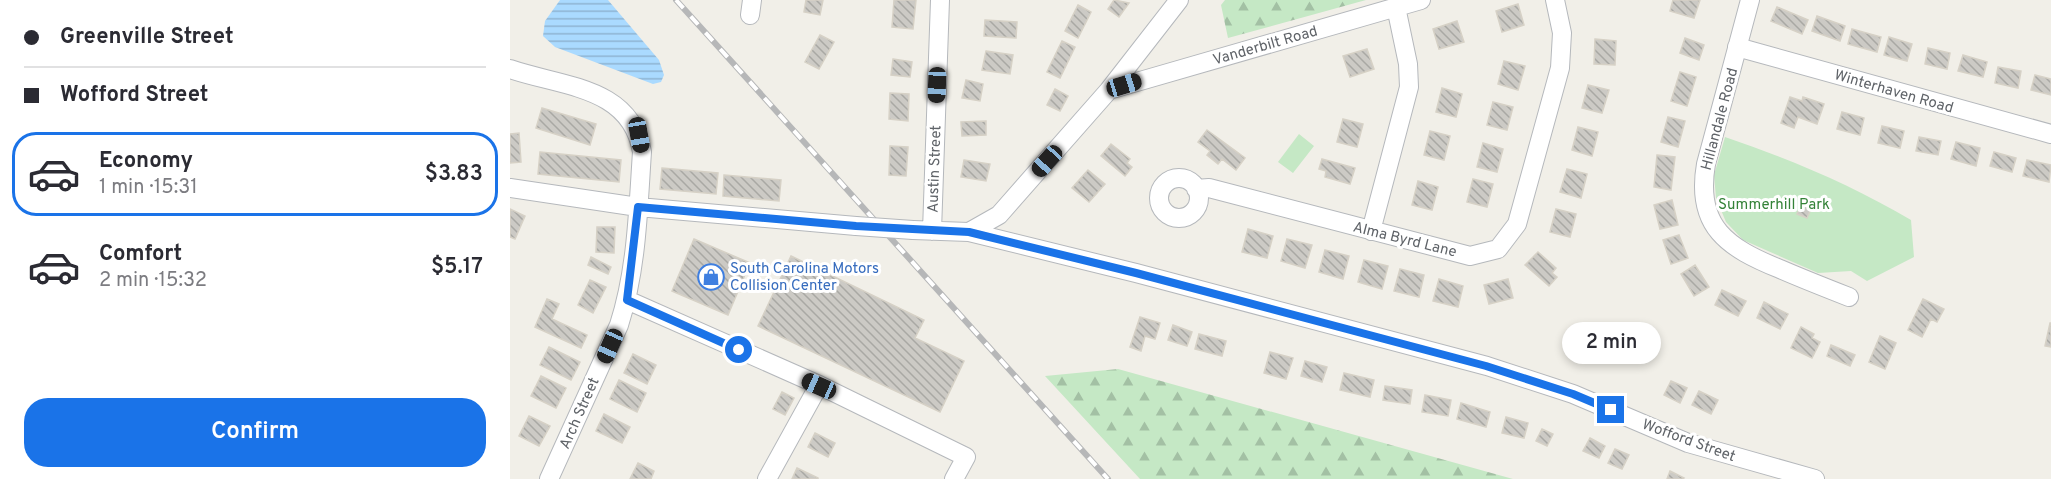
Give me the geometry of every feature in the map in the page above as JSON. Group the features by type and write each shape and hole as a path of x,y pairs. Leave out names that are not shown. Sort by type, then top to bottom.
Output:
{"street":[{"name":"Austin Street","path":"932,231 940,0"},
{"path":"969,232 999,215 1109,90 1179,0"},
{"name":"Vanderbilt Road","path":"1109,90 1421,0"},
{"name":"Alma Byrd Lane","path":"1196,189 1209,188 1470,256 1498,249 1517,224 1560,68 1562,33 1555,0"},
{"name":"Hillandale Road","path":"1750,0 1704,171 1703,192 1710,218 1725,241 1749,256 1849,297"},
{"path":"1371,231 1409,87 1408,64 1396,8"},
{"name":"Winterhaven Road","path":"1737,47 2051,134"},
{"name":"Arch Street","path":"510,69 601,96 629,116 639,135 642,152 627,300 619,325 549,479"},
{"name":"Wofford Street","path":"510,188 638,207 856,226 969,232 1136,273 1486,366 1573,394 1688,443 1815,479"},
{"path":"627,300 819,386 966,457 954,479"},
{"path":"767,479 819,386"}],"green space":[{"path":"1225,0 1366,0 1228,38 1221,5"},
{"path":"1299,134 1314,146 1293,173 1278,162"},
{"name":"Summerhill Park","path":"1725,137 1820,174 1866,195 1911,220 1914,257 1867,281 1851,271 1818,273 1743,240 1726,222 1716,198 1714,175"},
{"path":"1118,369 1513,479 1140,479 1045,376"}],"water":[{"path":"560,0 608,0 659,60 664,75 661,82 653,84 555,47 543,36 545,21"}],"building":[{"path":"806,0 823,0 820,15 804,12"},
{"path":"894,0 916,0 913,29 892,27"},
{"path":"1114,0 1129,3 1119,17 1108,9"},
{"path":"1673,0 1700,0 1694,18 1670,11"},
{"path":"1518,4 1524,25 1502,32 1496,11"},
{"path":"1078,5 1091,12 1078,38 1065,31"},
{"path":"1777,7 1808,20 1802,34 1771,21"},
{"path":"1817,16 1845,26 1840,41 1812,31"},
{"path":"985,20 1017,22 1016,38 984,36"},
{"path":"1457,21 1464,42 1439,49 1433,29"},
{"path":"1852,29 1881,37 1877,52 1848,44"},
{"path":"820,35 834,42 819,69 805,62"},
{"path":"1889,37 1912,44 1907,61 1884,55"},
{"path":"1685,38 1704,45 1699,60 1680,53"},
{"path":"1595,39 1616,41 1615,65 1594,64"},
{"path":"1062,41 1075,47 1060,78 1047,72"},
{"path":"1928,48 1950,53 1947,69 1925,64"},
{"path":"1367,49 1374,69 1350,77 1343,56"},
{"path":"986,51 1013,55 1010,74 982,70"},
{"path":"1963,55 1987,62 1983,77 1958,71"},
{"path":"893,59 912,62 910,77 891,75"},
{"path":"1504,61 1525,66 1518,90 1498,84"},
{"path":"1998,67 2021,71 2018,88 1995,83"},
{"path":"1680,72 1696,77 1687,106 1671,101"},
{"path":"2035,75 2051,79 2051,95 2031,90"},
{"path":"966,80 983,84 980,101 962,98"},
{"path":"1588,85 1609,90 1602,113 1582,108"},
{"path":"1442,88 1462,94 1456,117 1436,112"},
{"path":"1055,89 1068,96 1060,111 1047,105"},
{"path":"890,93 909,94 908,121 889,119"},
{"path":"1790,97 1802,101 1803,97 1824,104 1817,124 1798,117 1794,128 1781,123"},
{"path":"1493,102 1513,107 1507,130 1487,125"},
{"path":"542,108 596,124 590,145 536,128"},
{"path":"1842,112 1864,118 1860,135 1837,129"},
{"path":"1668,117 1685,121 1678,147 1661,142"},
{"path":"1343,119 1363,124 1357,147 1337,142"},
{"path":"986,121 986,135 962,136 961,122"},
{"path":"1882,126 1904,131 1900,148 1878,143"},
{"path":"1578,127 1598,132 1592,156 1572,150"},
{"path":"1207,130 1245,158 1236,170 1222,159 1218,164 1207,155 1210,151 1198,142"},
{"path":"1430,131 1450,136 1444,160 1424,155"},
{"path":"519,133 521,162 510,163 510,134"},
{"path":"1919,137 1941,141 1938,155 1916,151"},
{"path":"1956,142 1980,148 1976,166 1951,159"},
{"path":"1483,143 1503,149 1497,172 1477,167"},
{"path":"1111,144 1130,159 1127,163 1132,167 1125,176 1101,156"},
{"path":"890,146 908,147 906,176 889,175"},
{"path":"540,152 621,160 619,182 538,174"},
{"path":"1994,152 2016,158 2012,172 1990,166"},
{"path":"1657,155 1675,157 1671,190 1654,187"},
{"path":"1322,159 1355,168 1350,184 1325,177 1326,171 1319,169"},
{"path":"964,160 990,164 986,181 961,177"},
{"path":"2027,160 2051,165 2049,182 2023,176"},
{"path":"662,168 718,173 716,194 660,189"},
{"path":"1567,169 1587,174 1581,198 1560,192"},
{"path":"1088,170 1105,184 1089,202 1072,188"},
{"path":"724,175 781,180 779,201 723,196"},
{"path":"1473,179 1493,184 1487,207 1467,202"},
{"path":"1418,181 1438,187 1432,210 1412,205"},
{"path":"1787,198 1796,201 1792,211 1783,207"},
{"path":"1672,200 1678,225 1660,229 1654,205"},
{"path":"1802,203 1812,207 1807,218 1797,214"},
{"path":"510,209 525,216 515,239 510,237"},
{"path":"1556,209 1576,214 1570,237 1550,232"},
{"path":"597,227 615,227 614,253 596,252"},
{"path":"1248,229 1273,236 1267,258 1242,252"},
{"path":"1679,235 1688,258 1671,264 1663,240"},
{"name":"South Carolina Motors Collision Center","path":"694,239 750,263 728,315 672,291"},
{"path":"1287,239 1312,245 1305,268 1281,261"},
{"path":"1325,250 1349,256 1343,279 1319,272"},
{"path":"1538,252 1556,268 1552,273 1557,277 1549,286 1525,265"},
{"path":"791,256 924,320 915,338 964,361 940,412 758,326"},
{"path":"591,257 611,267 608,274 588,265"},
{"path":"1364,260 1388,266 1382,289 1358,282"},
{"path":"1695,265 1709,287 1694,296 1681,274"},
{"path":"1400,269 1424,275 1419,297 1394,291"},
{"path":"1439,279 1463,286 1458,307 1433,301"},
{"path":"1508,279 1513,298 1489,304 1484,285"},
{"path":"590,280 606,287 593,313 578,305"},
{"path":"1722,290 1746,301 1738,316 1715,305"},
{"path":"547,299 559,304 552,319 587,335 581,348 535,327"},
{"path":"1923,299 1944,309 1937,322 1931,319 1922,337 1908,330"},
{"path":"1764,302 1788,314 1780,329 1757,318"},
{"path":"1140,317 1160,323 1155,339 1145,336 1141,351 1130,347"},
{"path":"2051,323 2051,347 2045,346"},
{"path":"1173,325 1192,332 1187,346 1168,340"},
{"path":"1801,327 1814,334 1812,338 1820,342 1812,358 1791,348"},
{"path":"1199,334 1226,341 1222,356 1195,349"},
{"path":"1880,336 1896,343 1885,369 1869,362"},
{"path":"1831,345 1855,355 1850,366 1827,356"},
{"path":"549,347 580,362 571,380 540,365"},
{"path":"1270,352 1293,358 1286,379 1264,373"},
{"path":"633,354 656,365 647,384 624,373"},
{"path":"1305,361 1327,367 1322,382 1301,376"},
{"path":"1344,373 1374,380 1370,397 1340,390"},
{"path":"541,376 566,388 556,408 531,396"},
{"path":"619,380 646,393 637,412 610,399"},
{"path":"1671,381 1687,388 1680,403 1664,395"},
{"path":"1385,386 1412,390 1410,404 1383,400"},
{"path":"1699,391 1718,400 1711,414 1692,405"},
{"path":"782,392 794,398 785,415 773,409"},
{"path":"1425,395 1451,400 1448,416 1422,412"},
{"path":"1461,403 1490,412 1486,427 1457,419"},
{"path":"604,414 630,427 622,443 596,431"},
{"path":"529,416 550,426 539,446 519,436"},
{"path":"1506,417 1528,423 1524,438 1502,433"},
{"path":"1542,429 1553,434 1547,446 1536,441"},
{"path":"815,433 835,443 828,457 808,447"},
{"path":"1590,438 1605,446 1599,458 1583,451"},
{"path":"1615,449 1629,455 1622,469 1608,463"},
{"path":"638,463 654,471 651,479 630,479"},
{"path":"797,468 818,478 818,479 792,479"},
{"path":"1670,471 1684,478 1667,479"}],"railway":[{"path":"676,0 1108,479"}],"place":[{"name":"South Carolina Motors Collision Center","path":"711,277"}],"route":[{"path":"739,350 627,300 632,275 638,207 856,226 969,232 1422,348 1527,378 1611,410"}]}
